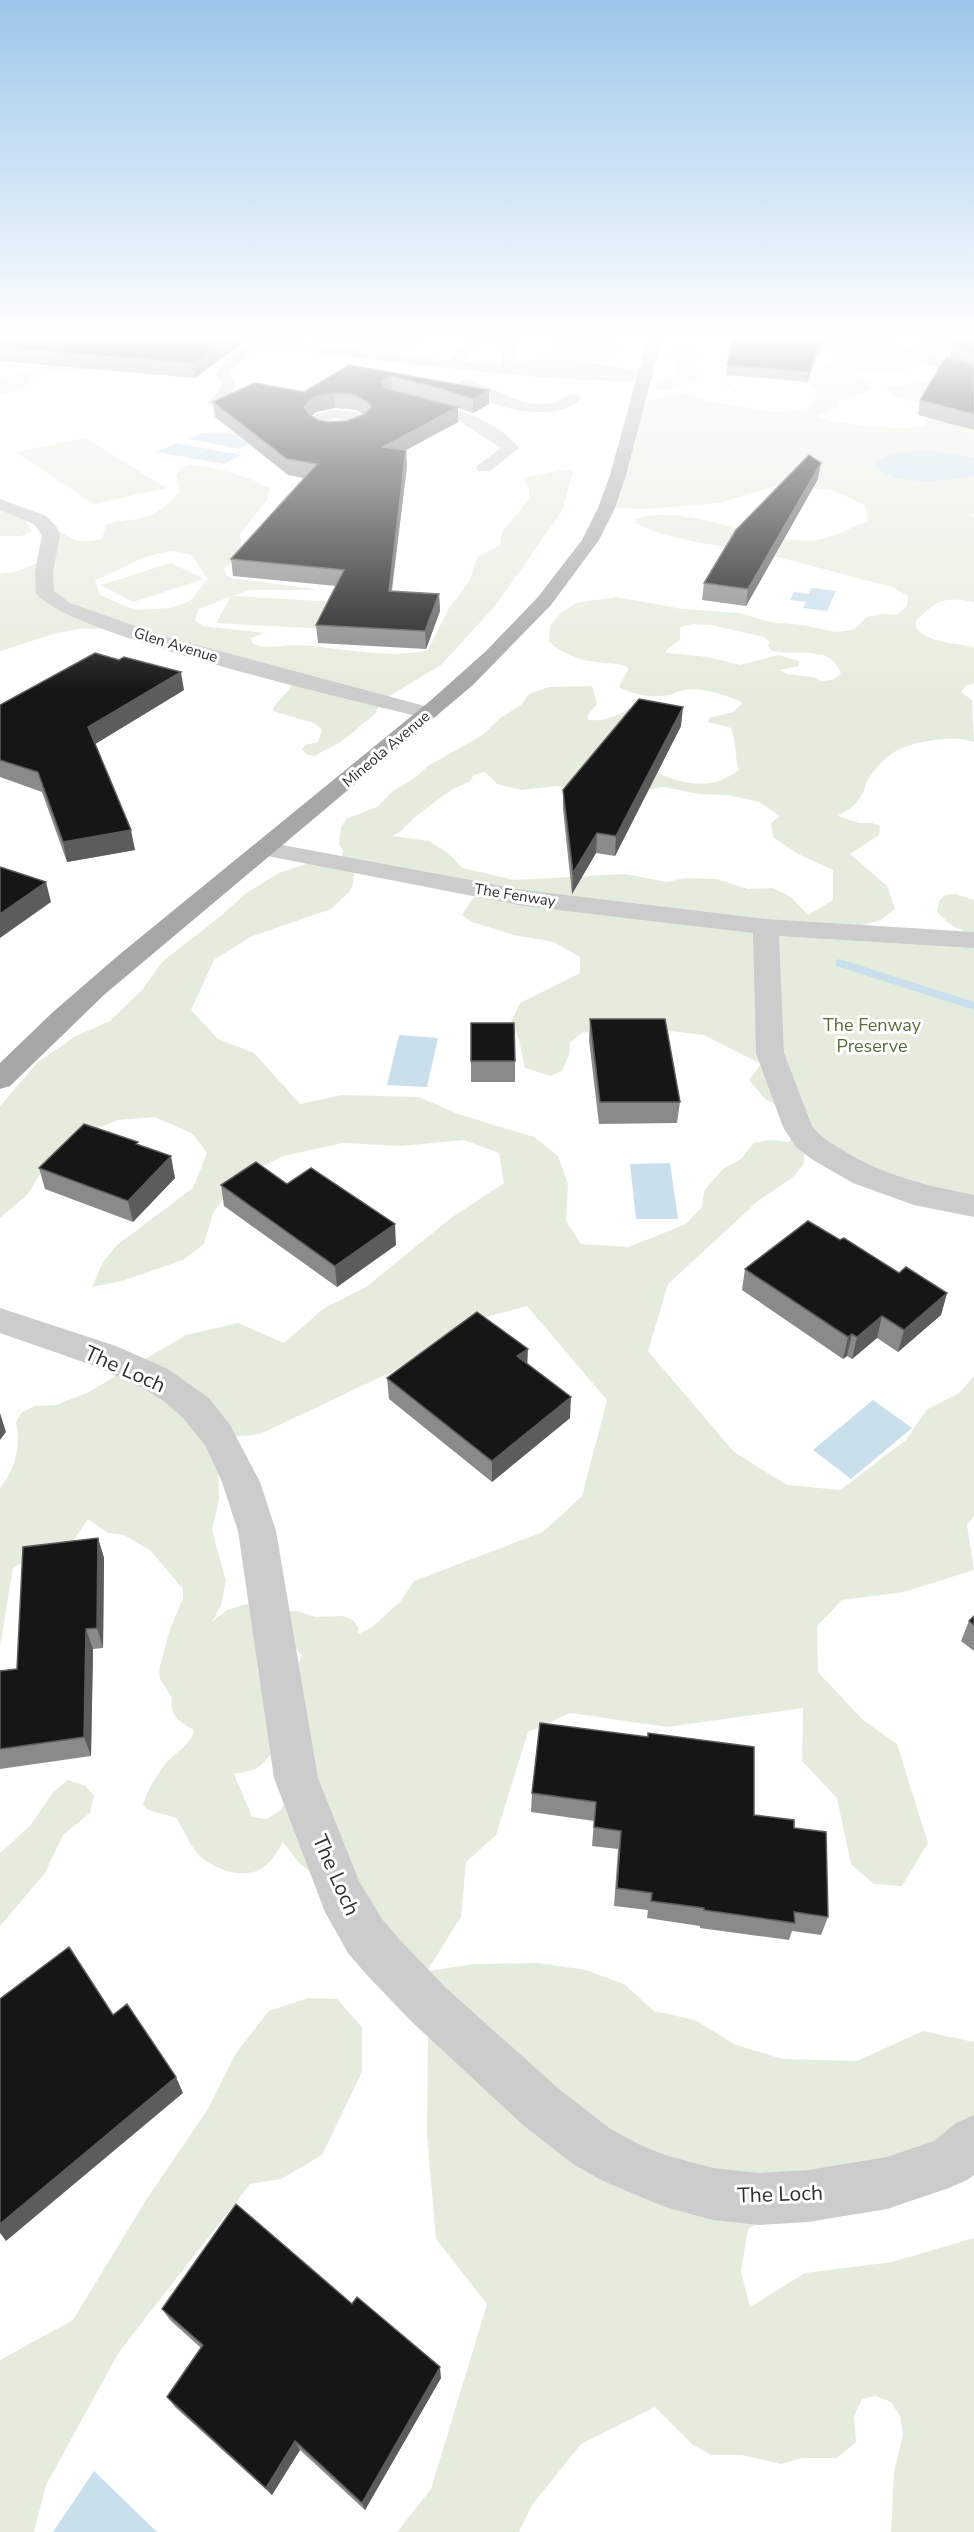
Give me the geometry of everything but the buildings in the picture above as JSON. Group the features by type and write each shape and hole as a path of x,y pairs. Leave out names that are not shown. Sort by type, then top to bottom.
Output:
{"main road":[{"name":"Mineola Avenue","path":"0,1080 38,1039 134,954 266,849 474,676 518,633 591,539 624,455"}],"street":[{"path":"484,468 501,455"},
{"name":"Glen Avenue","path":"0,504 39,520 47,526 51,535 44,572 45,593 57,604 117,628 203,654 429,713"},
{"name":"The Fenway","path":"266,849 524,898 766,927 974,940"},
{"path":"766,927 770,1053 798,1127 807,1140 824,1153 864,1176 914,1194 974,1206"},
{"name":"The Loch","path":"0,1320 147,1375 197,1408 218,1438 239,1475 257,1531 296,1778 341,1896 365,1936 390,1965 428,2004 541,2108 591,2146 621,2163 665,2181 713,2194 759,2199 808,2196 887,2183 949,2162 974,2141"}],"green space":[{"path":"21,455 113,455 166,488 94,504"},
{"name":"The Fenway Preserve","path":"621,455 910,455 924,481 974,476 974,514 968,514 974,518 974,602 956,599 935,604 916,621 916,628 935,640 974,648 974,683 965,686 961,692 972,700 974,742 940,739 900,749 879,764 867,781 858,801 838,816 859,823 872,823 880,826 879,835 850,854 887,886 895,909 881,920 863,925 974,940 974,1206 938,1200 807,1140 803,1165 793,1177 758,1201 668,1284 648,1351 734,1452 787,1485 840,1490 906,1440 926,1410 959,1393 974,1376 974,1516 967,1525 974,1570 904,1592 842,1600 817,1626 818,1672 862,1719 897,1744 928,1843 902,1886 874,1884 851,1864 837,1798 802,1761 803,1708 667,1727 570,1713 528,1732 496,1835 466,1862 461,1917 427,1971 475,1964 539,1963 586,1970 624,1984 654,2011 695,2020 736,2045 783,2059 857,2061 923,2031 974,2042 974,2141 806,2193 748,2229 741,2271 750,2307 805,2273 892,2262 974,2238 974,2532 891,2532 894,2472 903,2435 900,2416 891,2402 876,2396 862,2399 854,2416 856,2442 837,2458 802,2458 781,2464 742,2455 711,2455 693,2445 655,2407 581,2444 532,2505 519,2532 397,2532 431,2489 487,2304 436,2239 427,2135 428,2024 322,1880 300,1864 283,1842 270,1862 263,1868 243,1873 226,1871 210,1864 198,1854 176,1818 148,1810 143,1804 160,1772 167,1762 187,1744 194,1730 176,1717 172,1709 172,1698 160,1679 159,1670 169,1632 183,1598 183,1589 150,1550 124,1535 108,1533 88,1519 73,1541 13,1567 0,1647 0,1488 10,1473 16,1456 18,1440 16,1422 22,1412 35,1406 56,1405 87,1393 186,1335 238,1323 284,1343 323,1309 366,1287 451,1218 504,1183 499,1153 464,1140 401,1146 343,1143 283,1156 238,1179 213,1213 204,1244 183,1260 122,1281 92,1287 103,1262 117,1245 193,1188 207,1153 193,1134 155,1117 118,1120 89,1132 47,1162 28,1194 0,1218 0,1106 38,1062 74,1037 110,1021 142,990 163,961 222,915 246,893 279,873 308,863 342,858 343,852 339,843 341,827 346,819 377,807 393,791 413,779 428,766 484,734 499,719 521,705 529,694 549,687 592,686 597,704 587,716 589,720 609,718 638,704 641,766 666,776 702,784 726,778 739,770 731,728 708,722 709,718 733,712 743,703 721,695 690,689 656,696 624,690 619,687 629,668 577,658 549,642 550,626 561,613 576,603 616,597 682,609 739,613 770,622 803,625 835,632 853,630 867,617 883,614 897,615 907,606 908,596 893,587 752,551 667,535 636,523 636,519 656,515 678,516 701,519 771,537 816,540 836,535 868,521 865,505 832,490 775,486 719,503 645,509 606,507","holes":["693,624 711,625 764,637 770,642 768,646 771,650 821,654 836,664 841,674 832,680 822,681 813,677 787,674 779,670 799,666 799,661 779,655 740,665 708,657 666,653 666,650 680,640 680,627","485,772 497,784 521,790 557,786 584,791 625,793 664,787 699,794 728,795 759,802 780,816 771,823 773,837 798,854 833,870 833,900 808,915 791,897 773,888 748,889 717,879 686,878 666,882 625,874 515,880 462,868 448,853 429,841 392,836 451,790 469,782 474,775","354,872 496,889 473,898 462,915 472,922 514,935 554,942 580,957 580,973 520,1003 511,1022 519,1040 525,1068 550,1076 562,1071 569,1055 570,1042 582,1033 625,1026 704,1035 761,1064 749,1080 766,1100 792,1112 798,1127 789,1142 769,1140 754,1143 740,1160 723,1169 704,1191 702,1207 686,1224 629,1247 581,1244 566,1221 568,1184 558,1156 534,1137 458,1114 419,1097 342,1095 300,1104 254,1053 218,1039 191,1010 214,960 250,937 331,909 353,885","527,1306 607,1400 582,1496 543,1532 414,1581 400,1602 371,1628 358,1634 358,1627 353,1620 343,1616 315,1617 298,1611 285,1611 249,1603 227,1610 212,1622 221,1605 226,1581 212,1530 219,1500 218,1438 260,1434 436,1351 479,1319","296,1649 302,1655 298,1666 264,1679 257,1670 261,1658","278,1744 296,1778 281,1810 267,1819 252,1817 234,1774 256,1769"]},
{"path":"191,465 221,470 251,479 270,488 267,500 240,534 242,554 224,568 226,575 231,578 320,590 250,590 232,596 338,602 325,629 216,623 231,596 199,609 195,620 203,626 265,633 251,638 253,644 259,646 299,645 398,654 428,650 449,608 469,582 478,556 500,546 502,532 529,499 529,489 523,478 569,469 573,472 562,511 495,606 441,665 381,701 375,714 341,742 314,756 306,754 302,749 306,745 318,742 322,730 314,723 272,711 292,685 307,682 118,628 79,629 57,633 0,651 0,574 25,569 47,557 56,530 77,540 93,541 102,539 106,525 138,519 157,512 180,491 176,476 181,468","holes":["172,551 192,555 208,579 190,601 170,608 135,610 100,595 95,580 141,559"]},
{"path":"0,508 25,520 32,532 21,536 0,536"},
{"path":"171,563 204,579 133,602 101,585"},
{"path":"955,894 974,900 974,936 951,925 937,912 939,901 945,895"},
{"path":"68,1780 86,1786 94,1796 90,1813 63,1835 45,1873 0,1926 0,1853 30,1826 53,1792"},
{"path":"308,1998 337,1999 362,2027 362,2072 322,2155 281,2179 250,2184 119,2352 46,2485 34,2532 0,2532 0,2360 73,2320 146,2200 208,2109 236,2053 269,2011"}],"water":[{"path":"175,455 241,455 224,464"},
{"path":"958,455 974,458 974,476 936,481 907,480 883,472 874,465 887,456"},
{"path":"811,588 836,591 827,611 803,608 806,602 790,600 794,592 809,594"},
{"path":"399,1035 438,1038 427,1087 387,1085"},
{"path":"670,1163 678,1219 636,1219 630,1164"},
{"path":"873,1400 912,1428 851,1479 813,1450"},
{"path":"94,2471 157,2532 53,2532"}],"waterway":[{"path":"840,963 974,1006"}]}
